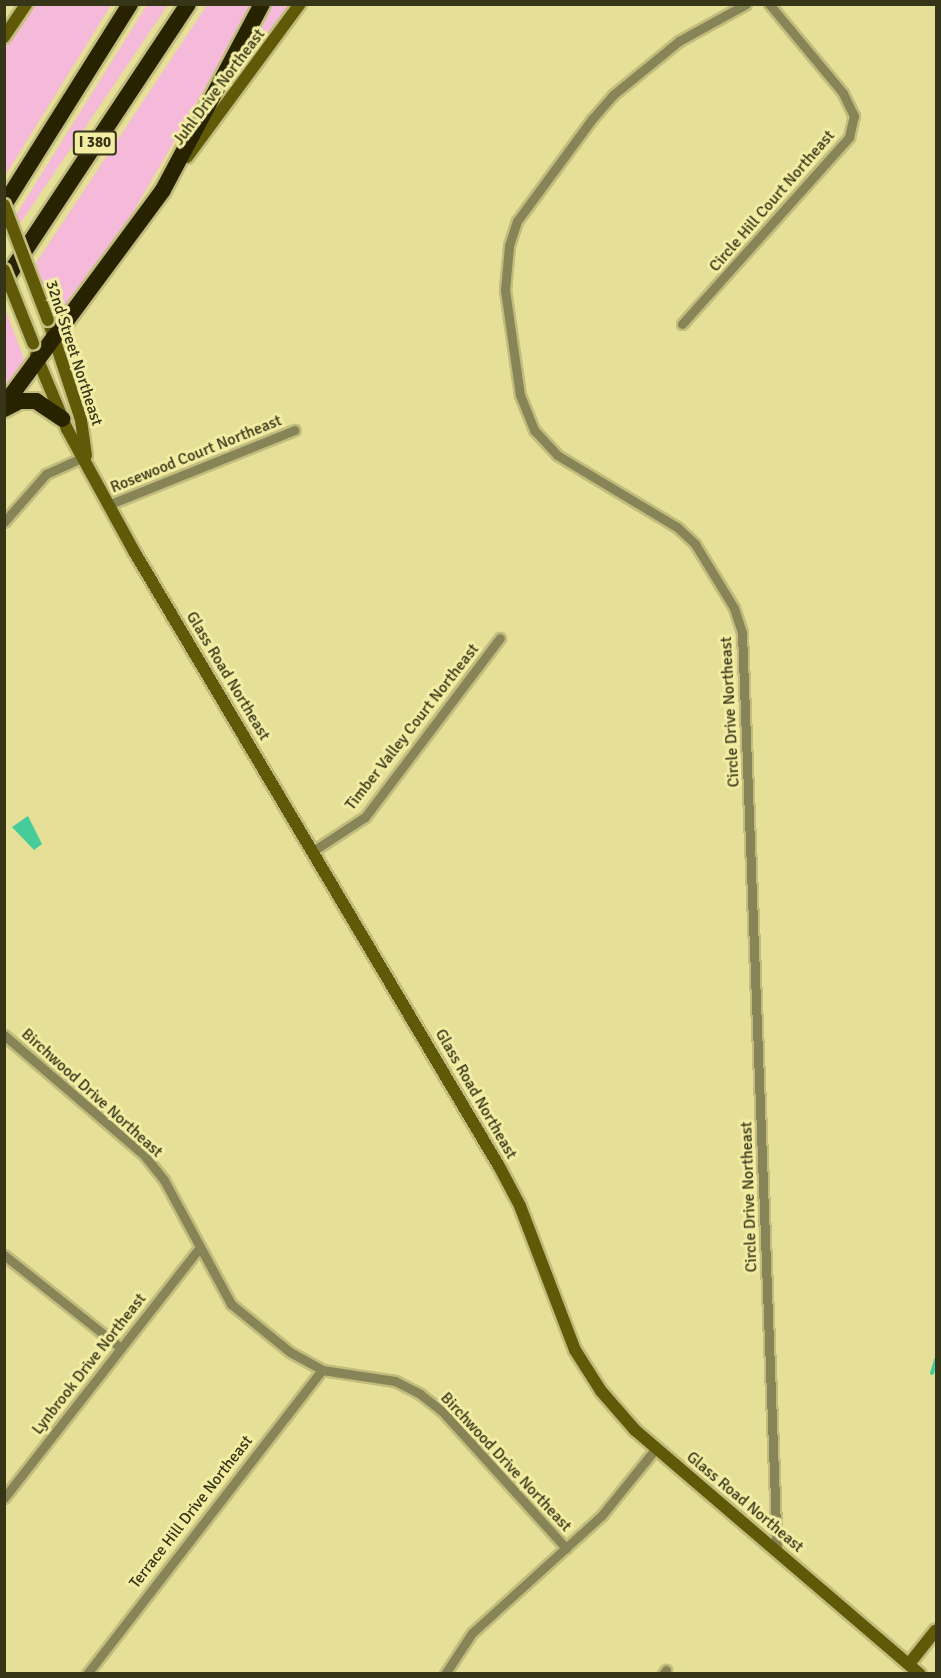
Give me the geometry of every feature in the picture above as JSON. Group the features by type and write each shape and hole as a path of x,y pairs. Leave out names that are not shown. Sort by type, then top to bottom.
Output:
{"highway":[{"name":"I 380","path":"4,205 130,4"},
{"name":"I 380","path":"4,282 188,4"},
{"path":"4,407 55,341 163,190 262,4"},
{"path":"4,407 20,401 36,401 63,418"}],"street":[{"path":"4,37 26,4"},
{"name":"Juhl Drive Northeast","path":"163,190 300,4"},
{"name":"Circle Drive Northeast","path":"746,4 679,41 613,95 592,119 518,221 509,246 505,290 520,395 534,430 557,455 677,527 695,544 734,608 742,633 777,1551"},
{"name":"Circle Hill Court Northeast","path":"682,324 849,137 854,116 843,93 769,4"},
{"name":"32nd Street Northeast","path":"4,205 48,320 81,420 86,456"},
{"name":"32nd Street Northeast","path":"4,270 63,418 86,456"},
{"name":"Rosewood Court Northeast","path":"108,505 294,430"},
{"path":"4,522 40,479 86,456"},
{"name":"Glass Road Northeast","path":"86,456 108,505 520,1206 575,1350 615,1410 656,1448 916,1671"},
{"name":"Timber Valley Court Northeast","path":"312,850 365,817 500,638"},
{"name":"Birchwood Drive Northeast","path":"4,1035 143,1154 164,1180 198,1250 231,1304 290,1352 322,1370 395,1381 420,1394 442,1411 566,1548"},
{"name":"Lynbrook Drive Northeast","path":"4,1498 198,1250"},
{"path":"4,1256 121,1348"},
{"name":"Terrace Hill Drive Northeast","path":"87,1674 322,1370"},
{"path":"445,1674 472,1633 566,1548 631,1483 656,1448"},
{"path":"916,1671 936,1630"}],"shaded area":[{"path":"33,5 111,5 5,176 5,49"},
{"path":"147,5 168,5 19,225 16,215"},
{"path":"207,5 253,5 124,228 72,302 53,313 36,263"},
{"path":"270,5 292,5 220,109 215,106"},
{"path":"6,311 27,367 5,388 4,313"},
{"path":"28,816 42,844 34,850 12,827"}],"waterway":[{"path":"932,1373 936,1360"}]}
